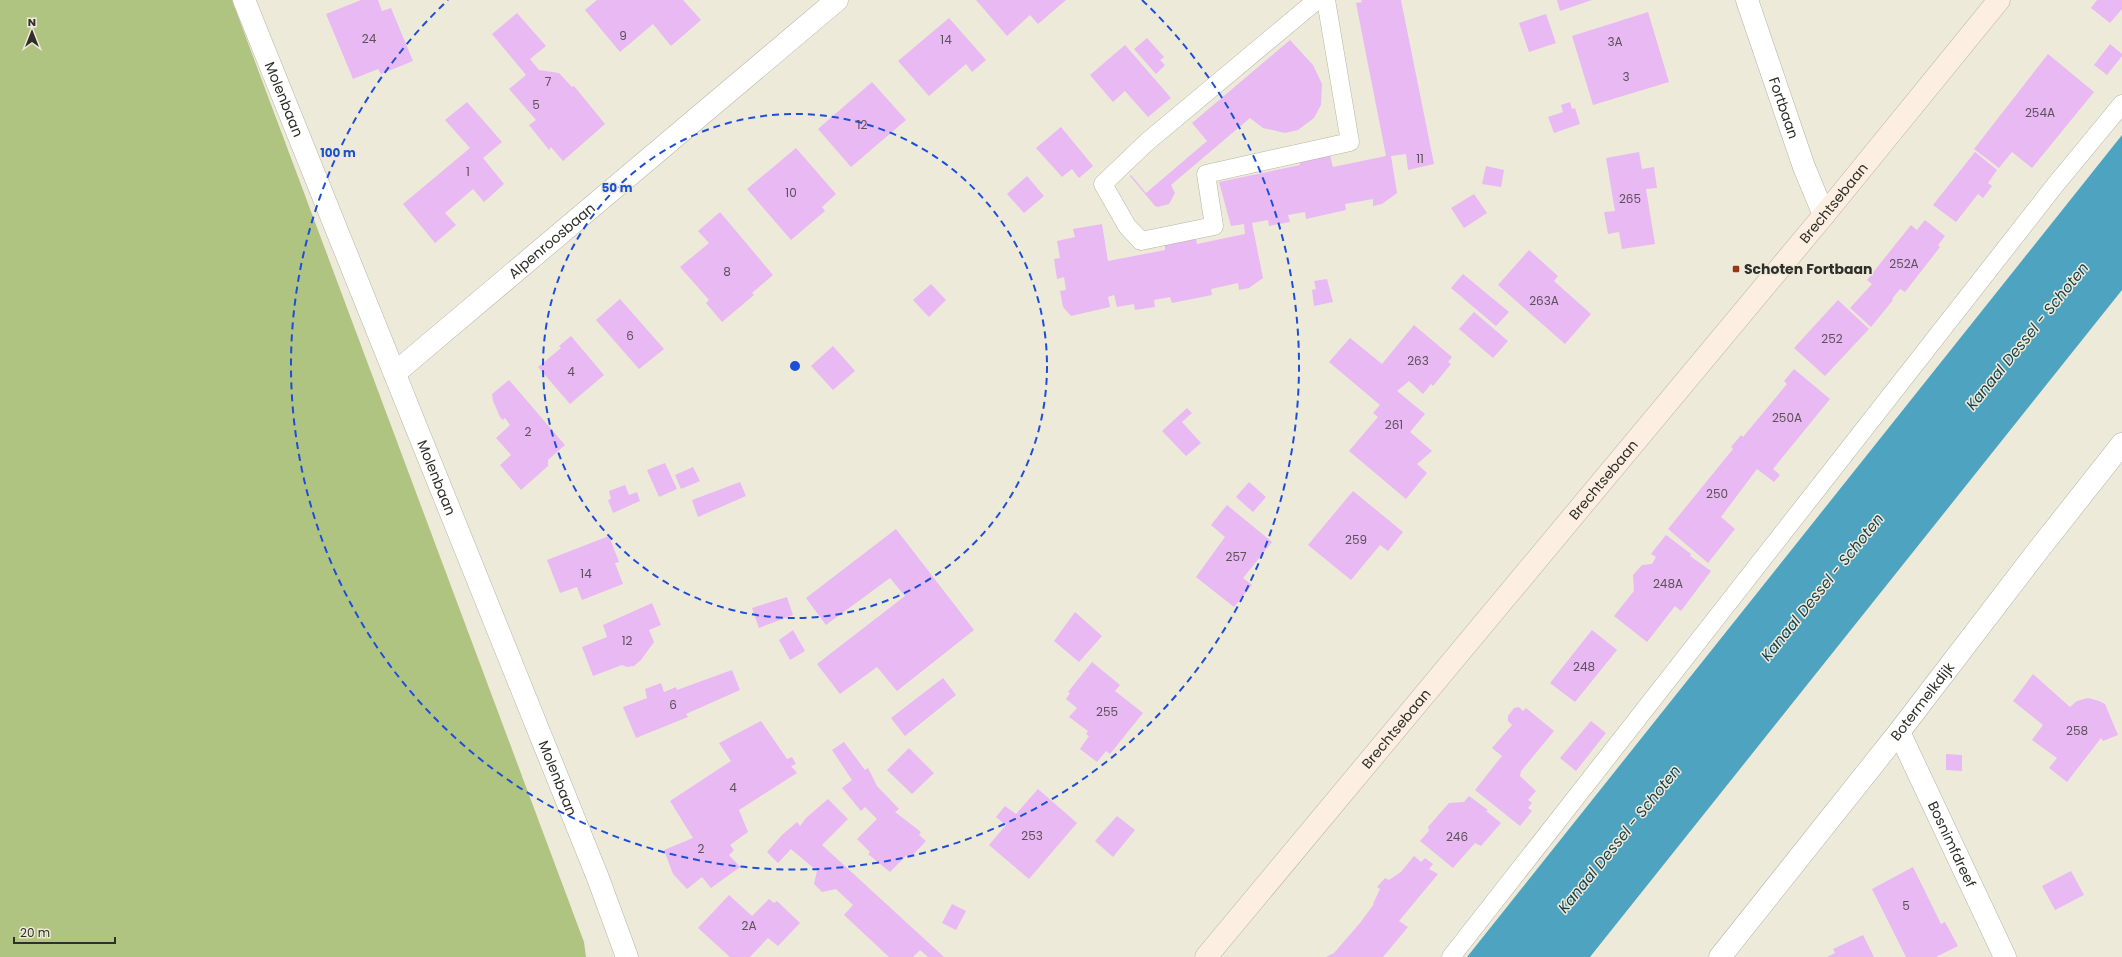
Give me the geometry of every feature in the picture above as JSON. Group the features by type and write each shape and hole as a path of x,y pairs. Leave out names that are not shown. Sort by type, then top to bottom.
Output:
{"main road":[{"name":"Brechtsebaan","path":"1206,957 1824,215 1999,0"}],"street":[{"name":"Molenbaan","path":"244,0 598,878 627,957"},
{"name":"Alpenroosbaan","path":"395,373 837,0"},
{"name":"Fortbaan","path":"1747,0 1804,167 1824,215"},
{"name":"Botermelkdijk","path":"1720,957 1899,732 2036,553 2122,444"},
{"name":"Bosnimfdreef","path":"1899,732 2005,957"}],"lane":[{"path":"1317,0 1147,142 1103,184 1127,226 1141,241 1214,226 1206,174 1350,142 1326,0"},
{"path":"1451,957 2056,184 2122,104"}],"green space":[{"path":"0,0 232,0 584,942 586,957 0,957"}],"water":[{"name":"Kanaal Dessel - Schoten","path":"2122,135 2122,290 1590,957 1467,957"}],"building":[{"path":"361,0 378,0 382,11 391,8 413,61 381,74 378,69 353,79 326,14"},
{"path":"597,0 683,0 701,20 671,46 653,24 620,52 585,10"},
{"path":"976,0 1066,0 1038,24 1030,15 1007,36"},
{"path":"1361,0 1401,0 1434,164 1408,170 1406,154 1391,156 1397,193 1382,204 1373,206 1373,199 1345,204 1346,210 1306,219 1305,212 1288,215 1290,222 1269,226 1268,220 1252,223 1263,278 1249,288 1239,290 1238,283 1211,289 1212,295 1172,303 1170,297 1154,300 1155,307 1135,310 1134,304 1117,307 1114,295 1108,297 1110,307 1071,316 1063,307 1060,291 1066,290 1064,277 1057,279 1054,259 1060,258 1057,241 1075,237 1073,229 1102,224 1108,261 1165,250 1165,245 1196,239 1197,244 1245,234 1244,224 1231,226 1219,182 1300,165 1299,160 1330,155 1333,167 1386,156 1356,3 1362,2"},
{"path":"1557,0 1592,0 1560,11"},
{"path":"2097,0 2122,0 2122,9 2110,23 2091,8"},
{"path":"1648,12 1669,82 1593,105 1572,36"},
{"path":"517,13 546,46 530,59 539,70 559,73 572,87 574,86 605,124 563,161 551,147 549,150 529,125 536,120 509,89 526,75 492,34"},
{"path":"1546,14 1556,43 1529,52 1519,23"},
{"path":"949,18 986,60 972,72 966,64 929,96 898,61"},
{"path":"1147,38 1164,57 1160,60 1165,65 1156,74 1134,49"},
{"path":"1290,40 1313,65 1322,84 1321,105 1314,118 1298,130 1285,133 1263,128 1250,118 1171,185 1175,193 1169,204 1158,207 1155,206 1130,176 1131,175 1146,193 1207,141 1192,123"},
{"path":"2110,44 2122,54 2122,56 2107,75 2094,65"},
{"path":"1125,45 1171,98 1148,117 1125,91 1113,102 1090,75"},
{"path":"2048,54 2094,92 2032,168 2012,152 1999,168 1974,149"},
{"path":"872,82 906,120 851,167 818,129"},
{"path":"467,102 502,142 483,158 504,184 484,202 473,189 445,213 456,225 435,243 403,204 470,148 445,120"},
{"path":"1570,102 1572,109 1575,108 1580,124 1554,133 1548,117 1563,112 1561,105"},
{"path":"1061,127 1093,166 1079,178 1072,169 1062,177 1036,148"},
{"path":"796,148 836,194 822,207 825,211 791,240 747,189"},
{"path":"1639,152 1642,169 1654,167 1657,188 1646,189 1655,244 1622,249 1619,232 1608,234 1604,212 1615,211 1606,158"},
{"path":"1975,152 1997,170 1988,183 1992,186 1983,198 1978,194 1956,222 1933,205"},
{"path":"1486,166 1504,170 1501,187 1482,184"},
{"path":"1027,176 1044,196 1024,213 1007,194"},
{"path":"1474,194 1487,213 1464,228 1451,208"},
{"path":"720,212 773,275 752,293 754,295 722,322 706,303 709,300 680,267 709,243 698,231"},
{"path":"1925,220 1945,236 1938,245 1940,247 1905,292 1900,289 1871,327 1850,308 1872,284 1867,280 1911,225 1917,230"},
{"path":"1529,250 1558,276 1554,281 1591,314 1565,344 1498,285"},
{"path":"1463,274 1509,312 1496,326 1451,288"},
{"path":"1327,279 1333,302 1314,306 1312,290 1316,289 1314,281"},
{"path":"931,284 946,300 929,317 913,300"},
{"path":"620,299 664,349 639,369 596,320"},
{"path":"1838,300 1869,329 1825,376 1794,348"},
{"path":"1474,312 1508,341 1493,358 1459,329"},
{"path":"1414,325 1452,357 1448,362 1451,364 1433,386 1431,384 1423,394 1409,381 1397,391 1425,414 1410,432 1432,451 1417,464 1427,473 1406,499 1349,451 1378,417 1373,413 1380,405 1329,362 1350,338 1382,364"},
{"path":"571,336 604,375 570,404 538,367 561,348 559,346"},
{"path":"833,346 855,371 833,390 811,366"},
{"path":"1794,369 1830,399 1773,469 1780,475 1774,482 1757,469 1721,517 1735,529 1708,563 1668,529 1733,449 1731,447 1741,435 1743,437 1787,384 1784,381"},
{"path":"509,380 565,445 548,460 548,466 521,490 500,465 511,455 496,438 510,425 505,418 503,420 500,417 493,401 492,394"},
{"path":"1187,408 1192,413 1182,422 1201,443 1186,456 1162,431"},
{"path":"665,463 677,489 659,497 647,470"},
{"path":"693,467 700,481 681,489 675,475"},
{"path":"740,482 746,496 698,517 692,500"},
{"path":"1249,482 1266,497 1253,512 1236,497"},
{"path":"625,485 629,495 637,492 640,501 613,513 608,500 611,499 609,491"},
{"path":"1353,491 1403,532 1388,551 1380,545 1351,580 1308,545"},
{"path":"1227,505 1272,542 1243,578 1252,585 1234,607 1196,577 1225,537 1211,525"},
{"path":"896,529 974,630 897,691 877,667 840,694 817,664 905,596 890,578 826,625 806,598"},
{"path":"1666,535 1691,554 1690,556 1711,571 1681,611 1675,606 1647,642 1614,616 1634,591 1633,575 1642,565 1652,564 1656,557 1651,554"},
{"path":"609,536 619,562 615,563 623,584 582,600 577,587 560,593 547,560"},
{"path":"787,597 793,615 759,628 752,608"},
{"path":"652,603 661,625 649,630 654,642 641,660 634,666 627,667 622,665 593,676 582,647 607,637 603,625"},
{"path":"1075,612 1102,636 1079,662 1054,641"},
{"path":"793,630 805,651 790,660 779,640"},
{"path":"1592,630 1617,650 1575,702 1550,683"},
{"path":"1092,662 1120,685 1115,691 1143,713 1110,754 1106,751 1097,762 1080,749 1089,736 1086,734 1088,731 1069,717 1077,708 1066,699 1070,693 1068,692"},
{"path":"732,670 740,690 686,714 688,717 636,738 623,707 647,698 645,689 661,683 664,692 676,687 677,690"},
{"path":"2033,674 2070,707 2077,701 2088,698 2105,704 2118,735 2103,741 2101,738 2067,782 2049,768 2057,758 2032,740 2043,725 2013,701"},
{"path":"943,678 956,695 905,736 891,718"},
{"path":"1519,707 1523,711 1526,708 1554,731 1521,771 1520,776 1536,791 1528,800 1532,803 1528,808 1532,811 1520,826 1475,790 1502,756 1492,748 1512,725 1508,721 1508,716 1514,708"},
{"path":"761,721 787,759 792,757 796,764 791,766 797,773 739,810 748,832 730,845 734,850 729,855 740,867 711,888 702,877 687,889 673,874 664,850 693,838 670,801 731,761 719,743"},
{"path":"1591,721 1606,733 1576,771 1560,758"},
{"path":"844,742 865,770 868,768 877,786 899,809 895,812 921,832 919,835 926,841 910,858 907,855 890,872 868,854 870,852 857,839 877,819 865,807 861,811 842,788 852,780 832,750"},
{"path":"909,748 934,773 912,794 887,770"},
{"path":"1946,754 1962,755 1962,771 1946,770"},
{"path":"1038,789 1077,823 1029,879 989,845 1006,825 996,817 1005,806 1016,814"},
{"path":"1469,796 1488,810 1486,811 1501,823 1481,846 1475,843 1453,868 1420,841 1429,831 1428,827 1449,803 1464,802"},
{"path":"828,799 848,819 822,845 944,957 928,957 920,950 913,957 889,957 844,915 853,905 836,889 822,892 814,884 817,871 791,849 778,863 767,852 782,835 797,822 800,826 806,818"},
{"path":"1117,816 1135,830 1113,857 1095,841"},
{"path":"1414,856 1421,862 1425,858 1433,864 1429,869 1438,874 1399,921 1408,927 1383,957 1326,957 1334,953 1374,904 1380,889 1377,887 1385,878 1389,880 1401,872"},
{"path":"1913,867 1941,924 1945,922 1958,946 1936,957 1906,957 1872,889"},
{"path":"2071,871 2084,895 2055,910 2042,886"},
{"path":"729,895 752,916 769,899 774,903 777,901 800,923 778,946 768,938 750,957 730,957 698,928"},
{"path":"952,904 966,911 956,930 942,923"},
{"path":"1863,935 1874,957 1827,957 1835,953 1833,949"}],"place":[{"name":"Schoten Fortbaan","path":"1736,269"}]}
